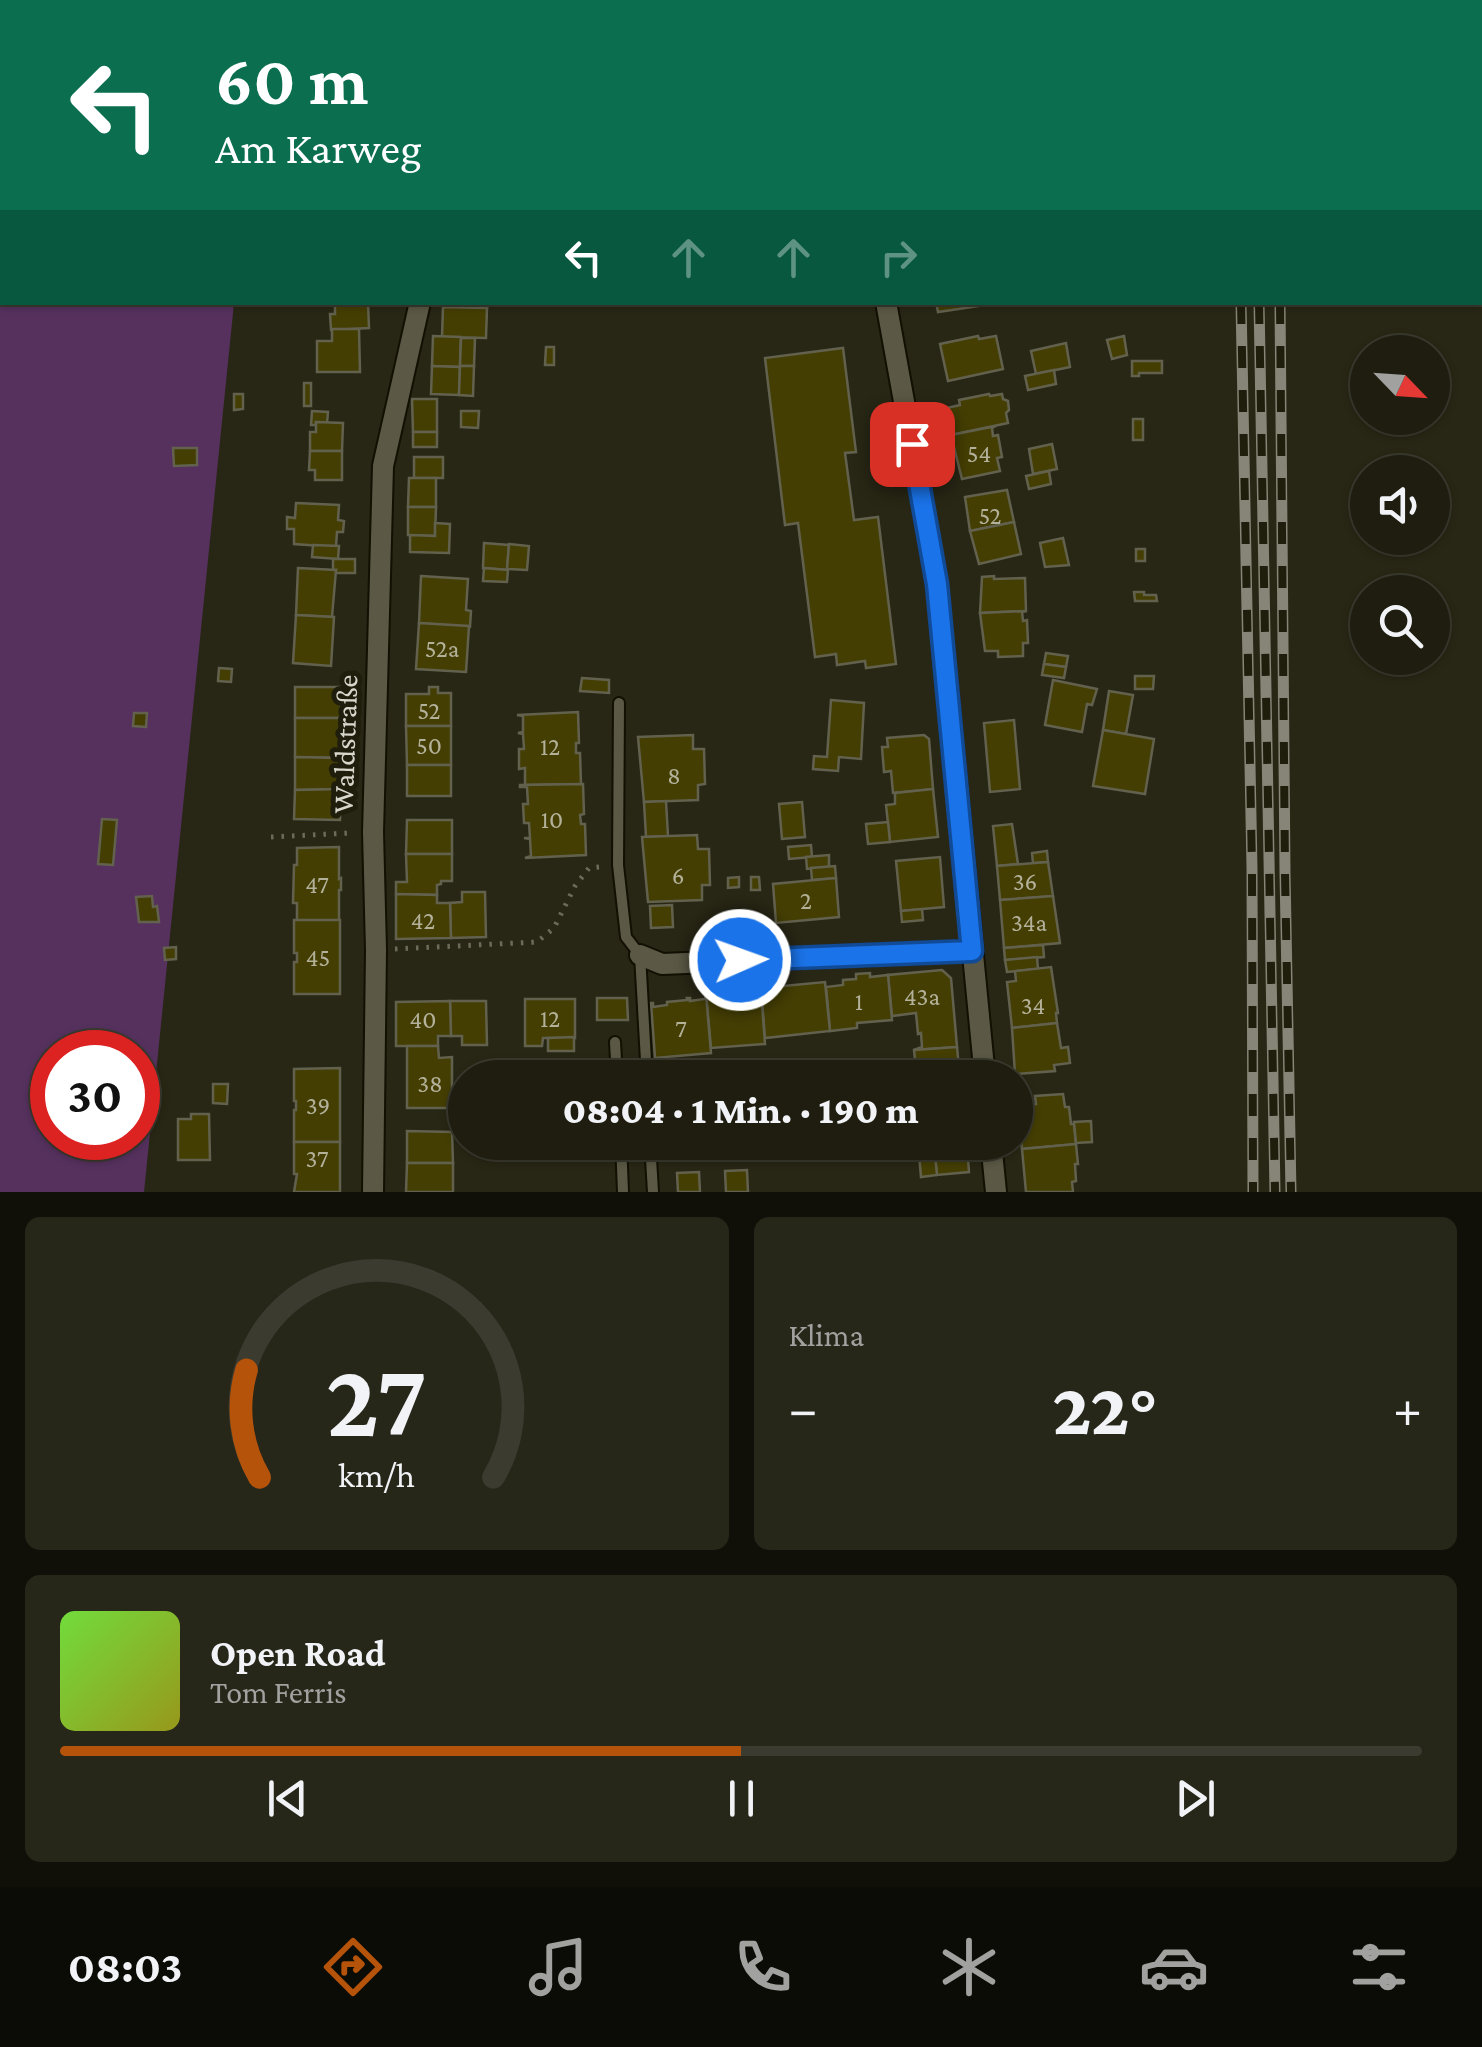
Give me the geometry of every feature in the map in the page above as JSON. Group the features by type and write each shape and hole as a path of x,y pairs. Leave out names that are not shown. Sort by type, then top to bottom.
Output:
{"street":[{"name":"Waldstraße","path":"374,1192 373,832 383,466 419,305"},
{"path":"887,305 937,584 982,1060"},
{"path":"640,955 662,964 972,951"},
{"path":"993,1160 996,1192"}],"lane":[{"path":"620,704 618,865 626,937 640,955 646,1060"},
{"path":"615,1042 616,1060"},
{"path":"621,1160 624,1192"},
{"path":"651,1160 653,1192"}],"path":[{"path":"271,837 373,832"},
{"path":"376,950 537,942 554,928 575,886 589,868 618,865"}],"shaded area":[{"path":"0,305 234,305 160,1034 160,1030 30,1030 30,1160 147,1160 144,1192 0,1192"}],"building":[{"path":"335,305 368,305 369,328 331,330 330,314 335,314"},
{"path":"937,305 979,305 979,306 938,312"},
{"path":"443,307 487,308 486,338 442,337"},
{"path":"332,329 359,329 360,372 317,372 317,341 332,341"},
{"path":"433,336 461,337 460,367 432,366"},
{"path":"996,336 1003,369 948,381 940,344"},
{"path":"1124,336 1127,355 1112,359 1107,340"},
{"path":"461,338 475,338 474,366 460,366"},
{"path":"1066,343 1070,367 1036,374 1031,351"},
{"path":"546,347 554,347 554,365 545,365"},
{"path":"843,348 856,452 845,453 854,520 878,517 896,664 866,668 865,661 837,665 836,654 815,657 798,523 785,525 765,358"},
{"path":"1132,361 1162,361 1162,373 1132,376"},
{"path":"432,366 460,367 459,395 431,394"},
{"path":"460,366 474,366 473,396 459,395"},
{"path":"1054,370 1056,384 1028,390 1025,376"},
{"path":"304,383 311,383 311,406 304,406"},
{"path":"234,394 243,394 243,409 234,410"},
{"path":"1002,394 1008,401 1008,423 951,435 947,408 960,405 959,400"},
{"path":"412,399 437,399 437,432 413,432"},
{"path":"312,411 328,412 327,423 311,425"},
{"path":"461,411 479,411 478,428 461,427"},
{"path":"1133,419 1143,419 1143,440 1133,440"},
{"path":"316,422 343,423 342,451 310,451 310,432 316,432"},
{"path":"996,426 992,428 993,436 998,435 1000,471 962,479 951,435"},
{"path":"413,432 437,432 437,447 413,447"},
{"path":"1052,444 1057,469 1033,474 1029,449"},
{"path":"173,448 197,448 197,465 174,466"},
{"path":"310,451 342,451 342,480 315,480 315,470 309,470"},
{"path":"414,457 443,457 443,478 414,478"},
{"path":"1049,471 1051,484 1029,489 1026,476"},
{"path":"409,478 436,478 436,507 408,507"},
{"path":"1007,490 1014,522 970,531 965,497"},
{"path":"296,503 339,505 338,520 344,521 343,532 337,532 336,547 294,544 294,529 287,529 287,517 295,518"},
{"path":"408,507 436,507 435,536 408,535"},
{"path":"1014,522 1021,554 979,564 970,531"},
{"path":"435,523 450,524 449,553 410,552 410,535 435,536"},
{"path":"1063,538 1069,565 1045,567 1040,543"},
{"path":"484,543 509,545 507,570 483,568"},
{"path":"509,544 529,546 527,570 507,569"},
{"path":"313,545 339,546 338,559 312,557"},
{"path":"1136,549 1145,549 1145,561 1136,561"},
{"path":"333,559 355,559 355,573 335,573"},
{"path":"298,568 336,570 332,617 296,615"},
{"path":"484,568 508,570 507,582 483,581"},
{"path":"421,576 468,579 466,610 471,611 470,627 419,623"},
{"path":"982,577 1025,578 1026,611 980,613"},
{"path":"1134,592 1156,595 1157,601 1135,601"},
{"path":"1026,611 1022,612 1023,621 1027,620 1028,643 1023,643 1023,656 998,657 998,651 985,651 980,613"},
{"path":"296,615 334,617 331,666 293,663"},
{"path":"419,623 469,626 466,672 416,669"},
{"path":"1046,653 1068,656 1066,667 1044,664"},
{"path":"1044,664 1066,667 1064,678 1042,675"},
{"path":"219,668 232,669 231,682 218,681"},
{"path":"1135,676 1154,676 1153,689 1135,689"},
{"path":"582,678 609,680 609,693 580,691"},
{"path":"1053,680 1097,689 1092,705 1087,704 1082,732 1045,725"},
{"path":"295,687 340,687 341,718 295,718"},
{"path":"429,687 438,687 438,693 451,693 451,726 406,726 406,694 429,694"},
{"path":"1109,691 1133,695 1126,734 1103,730"},
{"path":"831,700 864,703 861,759 839,757 838,771 813,769 814,756 827,757"},
{"path":"578,712 576,753 580,753 581,784 525,785 525,768 519,769 519,749 524,749 523,734 518,733 523,732 523,716 517,715"},
{"path":"134,713 147,713 146,727 133,726"},
{"path":"295,718 341,718 340,758 295,757"},
{"path":"1014,720 1020,789 990,792 984,723"},
{"path":"406,726 451,726 451,765 407,765"},
{"path":"1103,730 1154,739 1145,794 1093,786"},
{"path":"693,735 693,749 704,749 705,784 698,785 698,800 644,802 638,737"},
{"path":"924,735 929,739 933,789 893,793 891,771 884,772 882,747 888,747 887,738"},
{"path":"295,757 340,758 341,789 295,790"},
{"path":"407,765 451,765 451,796 407,796"},
{"path":"583,784 584,814 580,815 581,824 585,824 586,855 525,858 531,856 530,839 524,838 530,838 529,823 524,823 527,787 520,785"},
{"path":"341,789 340,820 294,819 295,790"},
{"path":"933,789 938,837 890,842 886,805 895,804 895,793"},
{"path":"666,801 668,836 646,837 644,802"},
{"path":"802,802 805,837 782,839 779,804"},
{"path":"102,819 117,820 113,865 98,864"},
{"path":"407,820 452,820 452,854 406,854"},
{"path":"888,822 890,842 868,844 866,824"},
{"path":"1012,824 1018,864 997,866 993,826"},
{"path":"697,835 698,849 709,849 710,885 702,885 702,900 648,902 642,837"},
{"path":"811,845 812,857 789,859 788,847"},
{"path":"339,847 339,921 297,921 297,903 293,903 297,848"},
{"path":"1047,851 1048,862 1033,863 1032,853"},
{"path":"406,854 452,854 452,881 441,881 437,895 396,894 396,882 407,882"},
{"path":"829,855 829,867 807,869 806,857"},
{"path":"940,857 944,907 901,911 896,861"},
{"path":"1048,862 1053,896 1000,900 997,866"},
{"path":"835,866 836,878 812,880 811,868"},
{"path":"739,877 739,887 728,888 728,878"},
{"path":"751,877 759,877 760,890 751,890"},
{"path":"836,878 839,917 776,923 773,884"},
{"path":"462,892 485,892 486,937 451,938 450,903 462,902"},
{"path":"396,894 437,895 437,903 450,903 451,938 396,939"},
{"path":"152,896 159,922 139,922 136,897"},
{"path":"1053,896 1060,943 1004,948 1000,900"},
{"path":"672,905 673,927 651,928 650,906"},
{"path":"922,909 923,920 902,922 901,911"},
{"path":"294,920 340,920 340,994 294,994"},
{"path":"1043,945 1044,957 1005,960 1004,948"},
{"path":"176,947 176,959 165,960 164,948"},
{"path":"1037,957 1038,969 1007,972 1005,960"},
{"path":"1051,967 1057,1023 1012,1028 1007,982 1016,981 1015,971"},
{"path":"942,970 951,978 957,1047 914,1050 922,1047 916,1013 892,1016 888,975"},
{"path":"870,973 870,977 888,975 892,1020 857,1023 857,1028 830,1031 826,987 843,985 843,980 856,979 856,974"},
{"path":"825,982 830,1031 765,1038 761,988"},
{"path":"742,989 761,990 765,1044 711,1048 706,994 723,996"},
{"path":"706,994 711,1053 655,1058 651,1003 653,1007 687,998 705,999"},
{"path":"597,998 627,998 628,1020 597,1020"},
{"path":"525,999 575,999 575,1038 543,1038 542,1046 525,1046"},
{"path":"450,1001 486,1001 487,1045 462,1045 462,1036 451,1036"},
{"path":"450,1001 451,1036 438,1036 438,1046 396,1046 396,1002"},
{"path":"1057,1023 1061,1048 1068,1047 1070,1063 1054,1065 1055,1071 1033,1073 1033,1060 1014,1060 1012,1028"},
{"path":"574,1037 574,1051 548,1051 548,1038"},
{"path":"407,1046 438,1046 439,1058 452,1057 448,1060 448,1108 407,1108"},
{"path":"957,1047 958,1060 915,1060 914,1050"},
{"path":"340,1068 340,1142 294,1142 294,1069"},
{"path":"213,1084 228,1084 227,1104 213,1103"},
{"path":"1063,1094 1074,1124 1076,1144 1033,1148 1035,1096"},
{"path":"191,1114 209,1114 210,1160 178,1160 178,1119 191,1119"},
{"path":"1091,1121 1092,1142 1076,1143 1074,1122"},
{"path":"407,1131 448,1132 448,1160 453,1163 407,1163"},
{"path":"294,1142 340,1142 340,1192 294,1192"},
{"path":"1076,1144 1078,1164 1073,1192 1026,1192 1023,1160 1033,1160 1033,1148"},
{"path":"920,1160 936,1160 937,1175 921,1177"},
{"path":"935,1160 968,1160 969,1172 937,1175"},
{"path":"407,1163 453,1163 453,1192 406,1192"},
{"path":"747,1170 748,1192 726,1192 725,1171"},
{"path":"699,1172 700,1192 678,1192 677,1173"}],"railway":[{"path":"1241,305 1252,868 1253,1192"},
{"path":"1259,305 1275,1192"},
{"path":"1280,305 1291,1192"}],"route":[{"path":"740,960 972,951 937,584 912,444"}]}
